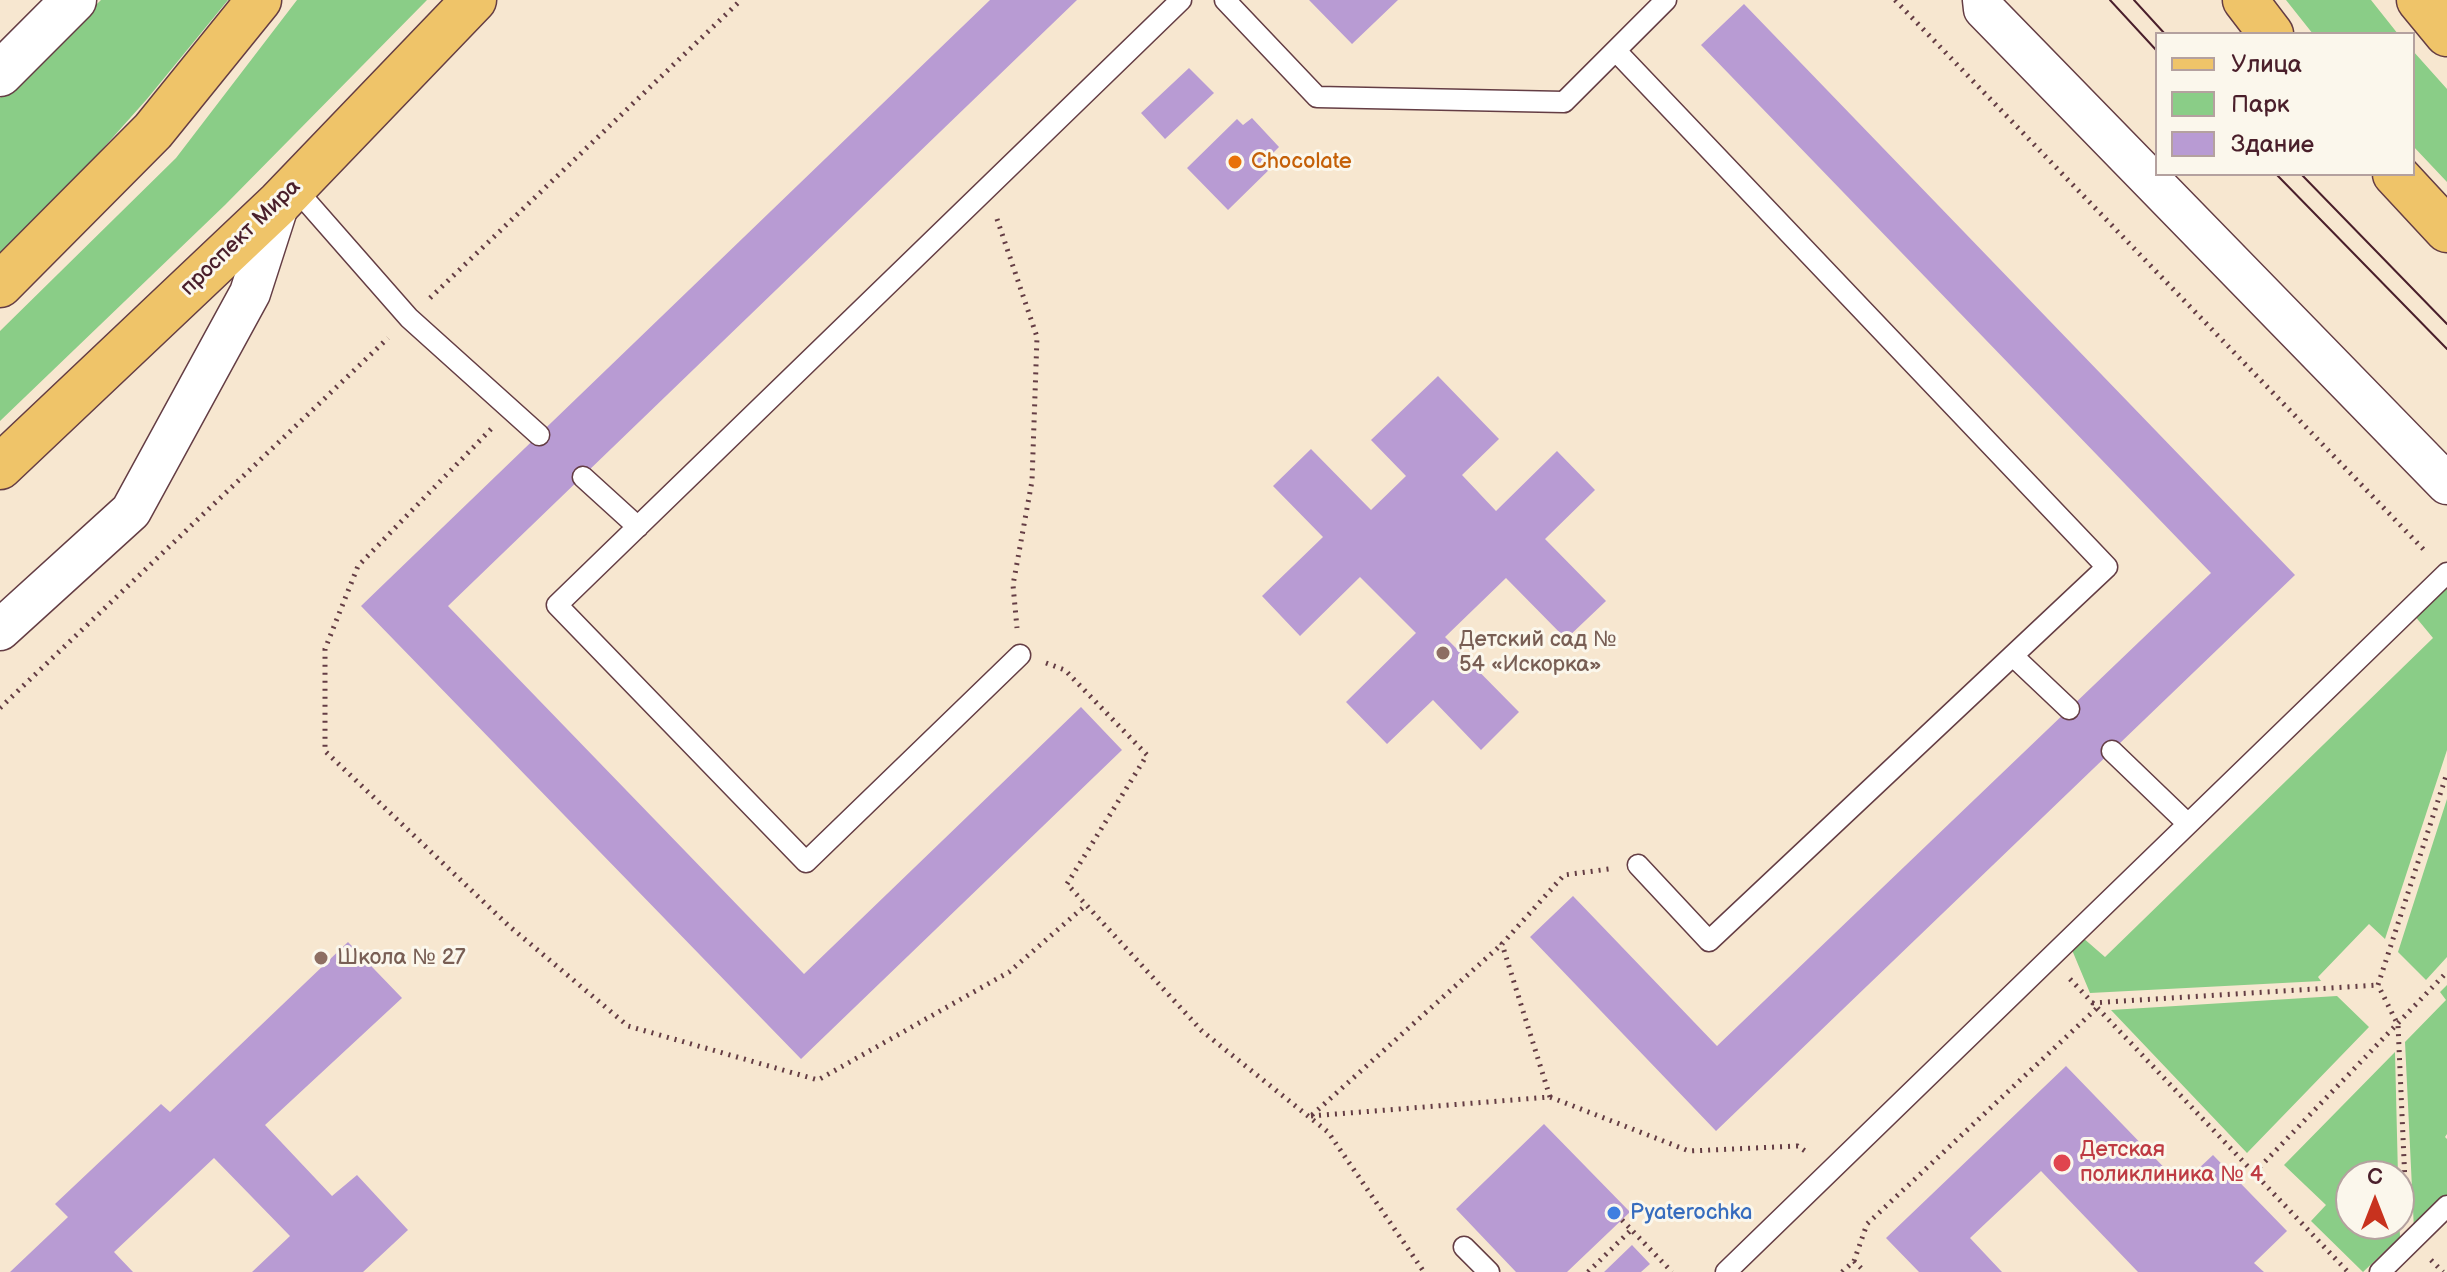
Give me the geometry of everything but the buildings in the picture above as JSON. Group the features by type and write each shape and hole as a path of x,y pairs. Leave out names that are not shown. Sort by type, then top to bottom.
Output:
{"main road":[{"path":"0,285 153,131 259,0"},
{"name":"проспект Мира","path":"0,467 286,195 474,0"},
{"path":"2245,0 2269,32"},
{"path":"2419,0 2447,34"},
{"path":"2397,176 2447,230"}],"street":[{"path":"0,74 74,0"},
{"path":"1981,3 2447,484"},
{"path":"0,630 131,511 250,293 286,195"}],"lane":[{"path":"1020,655 806,862 557,605 1181,0"},
{"path":"1225,0 1317,97 1564,102 1666,0"},
{"path":"1616,51 2107,567 1709,941 1638,865"},
{"path":"286,195 409,318 539,435"},
{"path":"583,477 638,527"},
{"path":"1726,1272 2188,824 2442,568"},
{"path":"2013,656 2069,709"},
{"path":"2112,751 2188,824"},
{"path":"2380,1272 2447,1206"},
{"path":"1464,1247 1489,1272"}],"path":[{"path":"0,708 741,0"},
{"path":"1895,0 2442,568"},
{"path":"987,187 1037,337 1032,481 1013,585 1020,655 1065,670 1147,755 1067,884 1202,1031 1328,1132 1424,1272"},
{"path":"511,409 358,566 325,649 325,751 509,926 628,1026 818,1080 1009,972 1086,905"},
{"path":"2412,1241 2407,1235 2398,1025 2378,985 2447,773"},
{"path":"1311,1116 1502,944 1564,875 1638,865"},
{"path":"1502,944 1550,1097"},
{"path":"2050,958 2348,1272"},
{"path":"2254,1173 2447,972"},
{"path":"1842,1272 1854,1261 1867,1224 2094,1006 2378,985"},
{"path":"1311,1116 1550,1097 1689,1151 1798,1146 1832,1169"},
{"path":"1622,1220 1672,1272"},
{"path":"1588,1272 1631,1230"},
{"path":"1648,1261 1655,1254"},
{"path":"1854,1261 1865,1272"}],"green space":[{"path":"101,0 228,0 147,99 74,181 0,253 0,98"},
{"path":"297,0 427,0 225,205 0,421 0,331 176,158"},
{"path":"2286,0 2371,0 2396,32 2311,32"},
{"path":"2415,53 2447,89 2447,182 2415,148"},
{"path":"2445,585 2447,750 2385,939 2369,924 2318,977 2321,981 2090,993 2072,950 2082,937 2105,957 2433,638 2414,615"},
{"path":"2447,799 2447,957 2426,980 2398,952"},
{"path":"2447,985 2447,1195 2415,1229 2415,1160 2411,1160 2405,1042 2446,1000 2440,992"},
{"path":"2337,996 2369,1027 2247,1153 2111,1010"},
{"path":"2395,1052 2398,1160 2335,1160 2335,1240 2397,1240 2363,1272 2311,1221 2326,1205 2284,1165"}],"tram line":[{"path":"2110,0 2155,49"},
{"path":"2134,0 2163,32"},
{"path":"2278,176 2447,349"},
{"path":"2303,176 2447,324"}],"place":[{"name":"Chocolate","path":"1235,162"},
{"name":"Детский сад № 54 «Искорка»","path":"1443,653"},
{"name":"Школа № 27","path":"321,958"},
{"name":"Детская поликлиника № 4","path":"2062,1163"},
{"name":"Pyaterochka","path":"1614,1213"}]}
